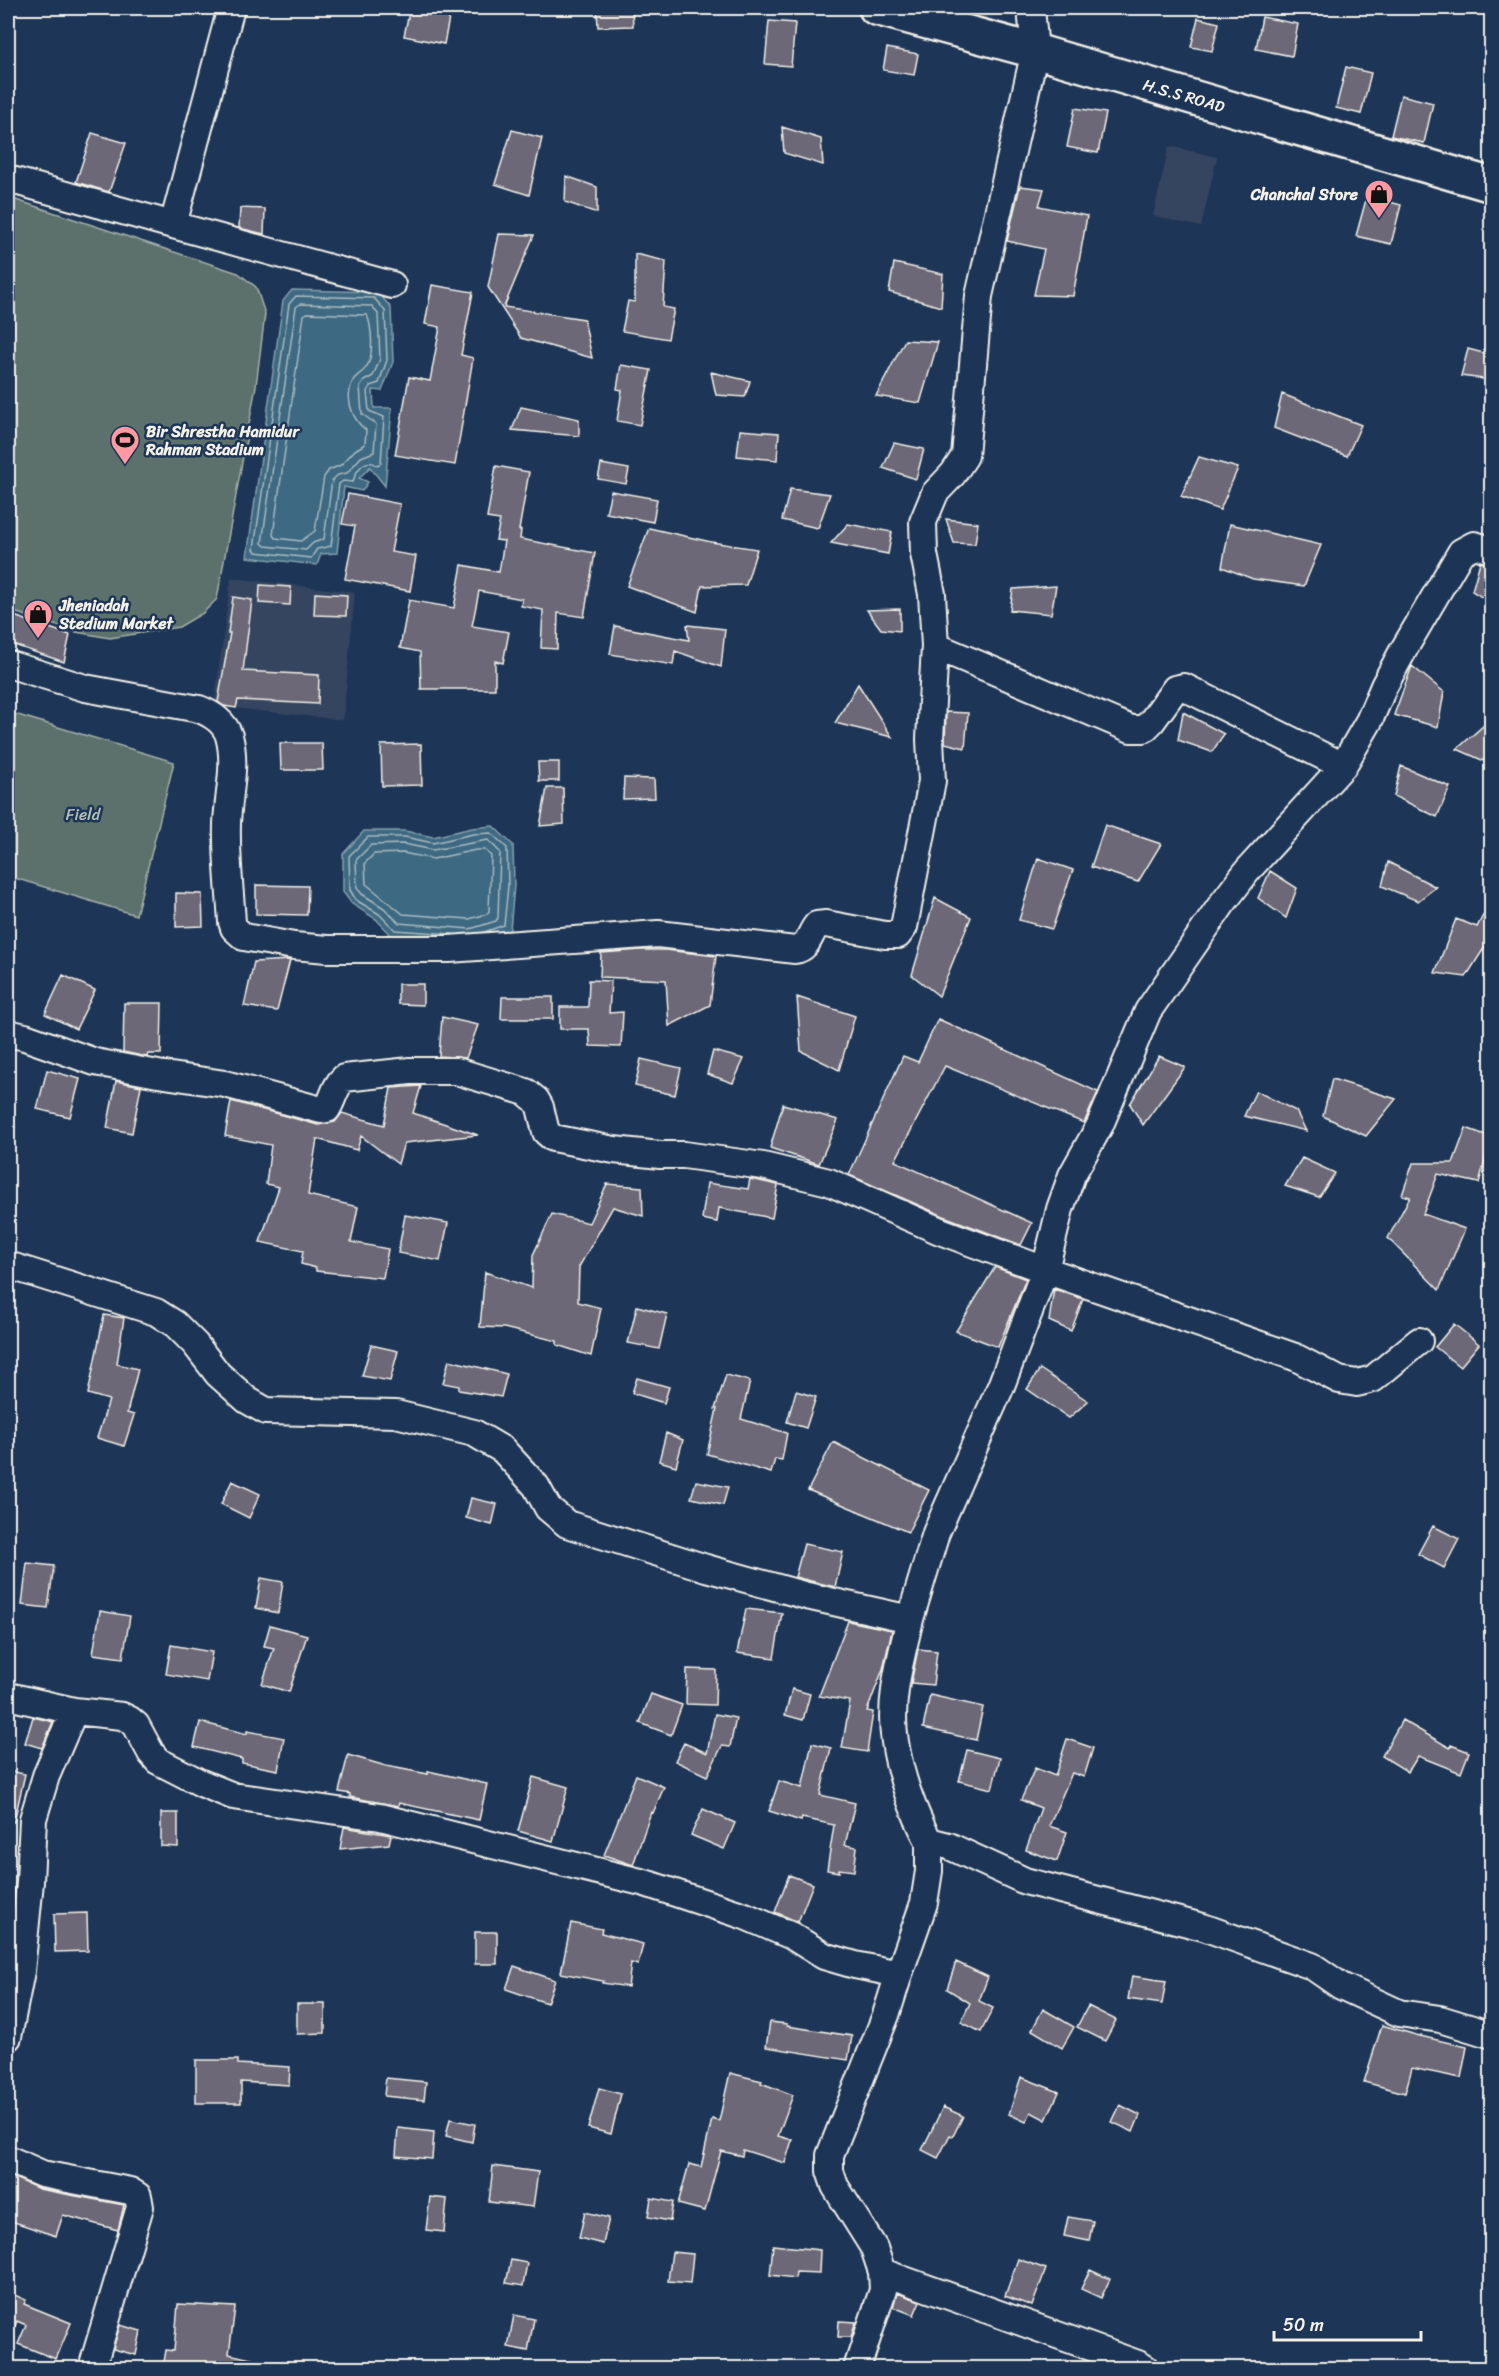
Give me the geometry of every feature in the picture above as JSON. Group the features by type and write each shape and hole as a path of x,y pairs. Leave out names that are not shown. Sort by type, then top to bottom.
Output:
{"highway":[{"name":"H.S.S ROAD","path":"876,8 1035,51 1491,185"}],"street":[{"path":"173,225 231,8"},
{"path":"8,664 85,688 200,709 213,714 228,734 233,764 227,827 232,922 234,928 244,937 305,947 410,950 658,934 795,950 802,949 806,945 818,925 826,924 885,935 898,935 904,927 932,781 930,739 935,646 932,594 924,554 923,522 935,493 953,474 965,456 979,296 1035,51 1031,8"},
{"path":"8,179 392,285"},
{"path":"857,2368 883,2290 882,2272 874,2248 835,2186 830,2171 830,2155 886,2015 924,1903 929,1871 929,1841 914,1811 894,1741 894,1708 897,1681 910,1619 936,1533 1001,1386 1045,1270 1060,1209 1072,1175 1100,1125 1148,1011 1248,870 1343,766 1369,721 1383,686 1461,552 1474,545 1491,550"},
{"path":"935,646 1131,729 1144,729 1175,689 1184,687 1343,766"},
{"path":"8,1033 95,1062 225,1084 321,1110 327,1109 332,1102 337,1084 344,1078 410,1071 456,1071 526,1092 536,1100 546,1132 553,1138 614,1150 684,1155 763,1167 829,1182 940,1231 1045,1270 1295,1356 1339,1380 1357,1383 1373,1378 1419,1341"},
{"path":"8,1265 156,1312 175,1324 195,1344 218,1374 247,1401 266,1411 396,1414 474,1433 504,1450 536,1486 548,1508 567,1524 646,1550 807,1596 910,1619"},
{"path":"8,1696 74,1712 122,1716 136,1725 150,1753 158,1761 192,1780 233,1796 380,1817 645,1883 746,1916 792,1936 824,1956 899,1974"},
{"path":"8,2037 21,1971 19,1879 46,1776 74,1712"},
{"path":"929,1841 949,1846 1025,1881 1203,1928 1312,1966 1341,1986 1399,2013 1440,2019 1491,2035"},
{"path":"8,2159 42,2174 130,2191 138,2196 140,2207 92,2368"},
{"path":"882,2272 1145,2368"}],"shaded area":[{"path":"1169,146 1217,157 1201,227 1153,216"},
{"path":"231,578 355,592 343,720 214,706"}],"green space":[{"name":"Bir Shrestha Hamidur Rahman Stadium","path":"13,199 238,273 256,287 265,314 256,386 217,599 203,613 179,627 110,638 76,632 8,610 8,216"},
{"name":"Field","path":"8,712 174,762 136,915 8,876"}],"water":[{"path":"292,290 378,292 391,308 393,362 382,391 373,390 374,408 392,408 385,486 370,467 359,478 368,482 362,491 344,487 337,553 321,554 317,565 247,557 283,301"},
{"path":"493,826 513,845 514,886 510,930 472,942 393,937 376,919 352,904 343,892 343,854 364,831 405,831 433,837 472,828"}],"building":[{"path":"410,8 451,8 444,44 404,36"},
{"path":"597,8 632,8 633,26 598,27"},
{"path":"1262,17 1298,24 1292,56 1256,49"},
{"path":"1198,18 1219,23 1212,51 1191,47"},
{"path":"769,21 795,23 791,66 765,64"},
{"path":"887,48 918,54 914,75 883,70"},
{"path":"1346,67 1371,73 1361,114 1336,108"},
{"path":"1401,95 1433,103 1424,143 1391,136"},
{"path":"1075,108 1106,113 1098,153 1067,147"},
{"path":"782,127 821,139 823,165 784,153"},
{"path":"512,130 542,138 529,195 495,184"},
{"path":"92,133 126,143 109,192 76,182"},
{"path":"566,176 597,187 597,213 565,202"},
{"path":"1020,186 1044,189 1039,206 1087,216 1073,296 1034,295 1044,249 1007,241"},
{"name":"Chanchal Store","path":"1367,196 1401,205 1391,244 1356,236"},
{"path":"240,208 265,209 264,234 239,228"},
{"path":"499,234 534,235 504,307 584,319 592,358 521,338 488,287"},
{"path":"635,254 666,261 663,307 674,309 668,339 622,331 628,301 635,302"},
{"path":"894,263 943,274 941,307 889,292"},
{"path":"432,285 473,292 461,355 473,358 455,465 395,455 409,377 430,381 440,327 425,324"},
{"path":"905,340 938,342 920,403 876,396"},
{"path":"1468,349 1491,355 1491,380 1461,376"},
{"path":"621,365 651,370 640,425 617,421 622,390 617,389"},
{"path":"711,372 750,381 745,397 716,395"},
{"path":"1282,394 1361,425 1347,456 1274,428"},
{"path":"521,407 579,419 579,436 512,430"},
{"path":"740,430 779,433 777,460 737,456"},
{"path":"894,443 924,449 916,479 883,468"},
{"path":"1199,457 1238,468 1220,510 1181,496"},
{"path":"601,464 629,469 626,484 598,479"},
{"path":"496,466 529,472 519,530 521,530 520,539 595,553 584,617 558,613 557,649 541,648 543,610 521,606 522,599 479,591 472,626 509,632 503,663 495,661 495,689 421,689 420,652 400,648 409,600 454,608 462,565 499,572 504,541 496,540 500,520 487,518"},
{"path":"790,489 830,494 818,528 782,520"},
{"path":"611,491 657,499 653,522 606,513"},
{"path":"348,494 400,504 391,552 416,556 410,591 345,579 355,526 342,524"},
{"path":"946,519 978,523 975,544 954,543"},
{"path":"848,524 892,532 888,554 831,543"},
{"path":"1230,524 1321,545 1304,586 1253,579 1222,567"},
{"path":"649,528 711,542 757,549 746,585 702,586 697,612 627,586"},
{"path":"1480,562 1491,565 1491,603 1472,591"},
{"path":"260,585 291,587 290,605 259,603"},
{"path":"1056,586 1051,614 1010,610 1013,589"},
{"path":"315,593 347,595 346,616 314,615"},
{"path":"233,597 252,600 243,671 319,675 318,704 238,700 236,708 224,706 218,702 230,633 228,633"},
{"path":"900,609 900,631 881,629 867,610"},
{"name":"Jheniadah Stedium Market","path":"8,614 70,635 64,662 8,643"},
{"path":"687,625 725,629 721,667 675,651 673,665 610,654 615,626 689,640"},
{"path":"1412,666 1444,692 1438,727 1394,715"},
{"path":"858,684 892,737 835,723"},
{"path":"946,712 968,713 965,748 945,743"},
{"path":"1183,712 1224,734 1212,752 1178,740"},
{"path":"1491,719 1491,764 1457,749"},
{"path":"280,743 322,743 323,770 281,770"},
{"path":"421,744 422,785 382,786 381,745"},
{"path":"538,762 559,762 559,781 539,781"},
{"path":"1401,766 1450,787 1437,817 1394,796"},
{"path":"624,778 654,779 655,798 623,799"},
{"path":"547,788 563,788 564,824 540,826"},
{"path":"1105,825 1161,844 1138,882 1091,867"},
{"path":"1038,858 1073,870 1052,929 1019,920"},
{"path":"1388,862 1436,887 1418,901 1382,886"},
{"path":"1270,871 1297,888 1286,918 1258,898"},
{"path":"256,885 308,886 307,915 256,914"},
{"path":"176,893 202,894 203,926 176,927"},
{"path":"935,898 971,917 939,996 912,975"},
{"path":"1491,900 1491,937 1466,977 1435,973 1456,919 1477,927"},
{"path":"666,950 716,956 710,1005 669,1026 666,980 600,977 601,953"},
{"path":"290,960 277,1011 244,1006 254,962"},
{"path":"63,975 95,990 76,1029 45,1014"},
{"path":"589,980 611,981 609,1013 623,1012 621,1047 590,1046 589,1029 560,1029 560,1007 588,1007"},
{"path":"398,984 423,984 423,1005 398,1004"},
{"path":"502,997 553,997 553,1019 501,1019"},
{"path":"797,997 855,1016 839,1070 801,1051"},
{"path":"124,1003 162,1003 161,1054 148,1054 147,1057 123,1052"},
{"path":"442,1017 478,1025 466,1058 439,1056"},
{"path":"938,1019 1098,1092 1084,1123 945,1066 895,1161 1032,1223 1021,1245 946,1217 849,1175 903,1056 918,1062"},
{"path":"713,1051 744,1059 733,1083 707,1074"},
{"path":"1159,1056 1185,1067 1143,1125 1130,1104"},
{"path":"641,1059 681,1068 675,1095 635,1086"},
{"path":"47,1070 80,1079 70,1117 37,1109"},
{"path":"1332,1079 1396,1099 1366,1136 1323,1116"},
{"path":"116,1081 141,1086 132,1133 107,1128"},
{"path":"421,1086 413,1113 478,1135 404,1143 398,1164 361,1136 357,1150 317,1139 308,1195 358,1207 351,1242 388,1249 383,1278 316,1271 316,1268 301,1264 303,1251 260,1242 279,1187 266,1184 271,1145 225,1136 231,1101 318,1125 335,1122 342,1113 384,1125 391,1088"},
{"path":"1256,1091 1296,1111 1306,1131 1244,1116"},
{"path":"783,1104 838,1120 819,1164 770,1148"},
{"path":"1466,1128 1491,1137 1479,1183 1438,1174 1423,1214 1465,1229 1439,1290 1388,1238 1410,1197 1402,1195 1413,1163 1453,1163"},
{"path":"1302,1158 1335,1173 1319,1197 1285,1186"},
{"path":"750,1179 778,1185 772,1218 719,1208 717,1222 702,1219 707,1183 748,1189"},
{"path":"607,1184 642,1187 643,1216 613,1207 579,1267 578,1302 601,1308 591,1356 557,1345 557,1341 504,1328 480,1327 485,1272 532,1288 533,1255 552,1214 589,1223"},
{"path":"405,1215 448,1223 440,1261 398,1253"},
{"path":"995,1267 1026,1279 998,1347 956,1331"},
{"path":"1054,1289 1083,1299 1071,1331 1049,1321"},
{"path":"637,1306 667,1314 659,1349 628,1343"},
{"path":"104,1315 124,1318 117,1364 138,1369 127,1413 134,1415 124,1446 97,1438 109,1400 88,1394"},
{"path":"1454,1324 1479,1344 1460,1367 1435,1347"},
{"path":"371,1345 398,1351 390,1381 362,1376"},
{"path":"449,1360 507,1374 501,1397 459,1390 459,1386 443,1383"},
{"path":"1040,1369 1088,1401 1069,1418 1027,1389"},
{"path":"726,1375 750,1381 741,1419 787,1433 782,1460 775,1459 771,1473 707,1454 717,1409 715,1409"},
{"path":"637,1378 669,1387 664,1403 632,1393"},
{"path":"796,1391 816,1397 806,1428 787,1422"},
{"path":"666,1433 683,1440 676,1466 659,1461"},
{"path":"833,1442 929,1490 908,1532 808,1490"},
{"path":"232,1481 260,1494 249,1518 221,1504"},
{"path":"696,1481 728,1487 723,1505 691,1498"},
{"path":"471,1498 497,1504 492,1525 466,1518"},
{"path":"1433,1526 1459,1539 1444,1568 1418,1554"},
{"path":"804,1544 843,1552 835,1587 795,1577"},
{"path":"27,1563 54,1566 48,1608 22,1605"},
{"path":"261,1578 283,1582 278,1613 256,1608"},
{"path":"746,1609 782,1613 774,1658 737,1653"},
{"path":"100,1611 130,1616 123,1658 93,1654"},
{"path":"848,1621 892,1630 883,1669 867,1711 873,1712 867,1752 842,1748 850,1701 819,1696"},
{"path":"270,1625 307,1635 289,1692 262,1684 274,1648 264,1646"},
{"path":"171,1645 212,1652 207,1681 166,1674"},
{"path":"918,1649 937,1651 933,1685 911,1683"},
{"path":"687,1669 716,1670 715,1705 686,1704"},
{"path":"792,1689 810,1694 803,1720 785,1715"},
{"path":"651,1694 682,1705 671,1735 640,1723"},
{"path":"930,1695 983,1707 976,1740 923,1728"},
{"path":"715,1714 736,1718 730,1747 722,1746 707,1776 675,1761 684,1743 707,1753"},
{"path":"33,1717 53,1722 42,1748 25,1743"},
{"path":"1402,1720 1450,1748 1451,1745 1469,1752 1461,1773 1418,1756 1408,1772 1382,1756"},
{"path":"200,1722 247,1734 247,1731 284,1738 278,1770 242,1763 242,1759 194,1747"},
{"path":"1067,1739 1093,1748 1084,1777 1072,1773 1049,1826 1067,1832 1057,1861 1026,1850 1041,1808 1021,1800 1035,1768 1055,1776"},
{"path":"812,1743 831,1748 820,1795 855,1803 845,1845 857,1847 854,1871 827,1870 834,1825 802,1818 801,1821 769,1811 779,1781 802,1788"},
{"path":"967,1750 1000,1758 992,1789 959,1781"},
{"path":"348,1755 386,1766 428,1774 428,1771 487,1784 479,1820 399,1803 398,1806 350,1797 350,1794 339,1792"},
{"path":"8,1771 25,1774 14,1822 8,1821"},
{"path":"636,1775 664,1787 653,1813 651,1812 633,1865 604,1855"},
{"path":"533,1777 568,1787 553,1841 518,1831"},
{"path":"703,1809 735,1823 724,1849 691,1835"},
{"path":"161,1813 178,1813 178,1847 161,1846"},
{"path":"344,1827 391,1835 389,1844 340,1849"},
{"path":"789,1875 813,1884 798,1922 775,1912"},
{"path":"87,1913 88,1951 55,1952 54,1914"},
{"path":"571,1923 602,1929 601,1933 643,1944 638,1965 631,1963 628,1987 561,1973"},
{"path":"475,1932 497,1932 497,1964 475,1964"},
{"path":"956,1962 988,1977 979,2001 993,2008 981,2032 961,2022 970,2003 947,1989"},
{"path":"514,1966 555,1980 547,2003 506,1989"},
{"path":"1132,1976 1166,1981 1162,2004 1128,1999"},
{"path":"297,2004 325,2004 325,2033 297,2034"},
{"path":"1088,2006 1116,2020 1105,2041 1077,2027"},
{"path":"1043,2009 1074,2027 1062,2048 1032,2030"},
{"path":"770,2022 852,2036 848,2060 766,2047"},
{"path":"1382,2025 1467,2047 1461,2078 1412,2068 1405,2093 1364,2082"},
{"path":"196,2060 238,2060 238,2064 290,2067 289,2085 241,2082 241,2103 196,2103"},
{"path":"730,2073 762,2081 761,2083 793,2095 778,2136 792,2140 785,2163 743,2150 742,2156 721,2151 705,2211 678,2204 689,2164 701,2167 712,2119 719,2121"},
{"path":"1021,2077 1059,2092 1046,2120 1031,2112 1026,2122 1009,2114"},
{"path":"386,2078 426,2082 424,2100 384,2096"},
{"path":"599,2088 621,2094 611,2134 588,2128"},
{"path":"1120,2105 1140,2115 1133,2132 1112,2122"},
{"path":"943,2107 963,2116 938,2158 922,2150"},
{"path":"450,2119 475,2124 472,2142 446,2136"},
{"path":"398,2128 434,2132 432,2159 396,2156"},
{"path":"493,2166 538,2172 533,2207 489,2202"},
{"path":"8,2175 39,2189 124,2205 118,2230 63,2215 56,2236 8,2220"},
{"path":"430,2197 447,2199 444,2232 426,2230"},
{"path":"651,2198 673,2202 670,2221 648,2217"},
{"path":"585,2212 609,2218 603,2244 579,2238"},
{"path":"1068,2217 1093,2221 1089,2241 1064,2236"},
{"path":"773,2245 820,2250 819,2273 796,2272 795,2278 770,2275"},
{"path":"672,2252 693,2254 690,2283 668,2281"},
{"path":"1018,2259 1046,2269 1032,2306 1005,2296"},
{"path":"511,2260 527,2263 523,2286 506,2283"},
{"path":"1090,2270 1110,2279 1101,2298 1081,2289"},
{"path":"8,2292 26,2300 24,2304 71,2323 56,2359 18,2344 26,2325 17,2321 8,2343"},
{"path":"897,2293 920,2301 914,2315 893,2307"},
{"path":"178,2304 235,2307 229,2354 264,2362 264,2368 163,2368 166,2350 174,2351"},
{"path":"514,2315 534,2319 528,2351 508,2347"},
{"path":"839,2321 856,2322 851,2337 838,2337"},
{"path":"120,2325 141,2331 136,2355 113,2349"}],"place":[{"name":"Chanchal Store","path":"1379,220"},
{"name":"Bir Shrestha Hamidur Rahman Stadium","path":"125,466"},
{"name":"Jheniadah Stedium Market","path":"38,640"}]}
